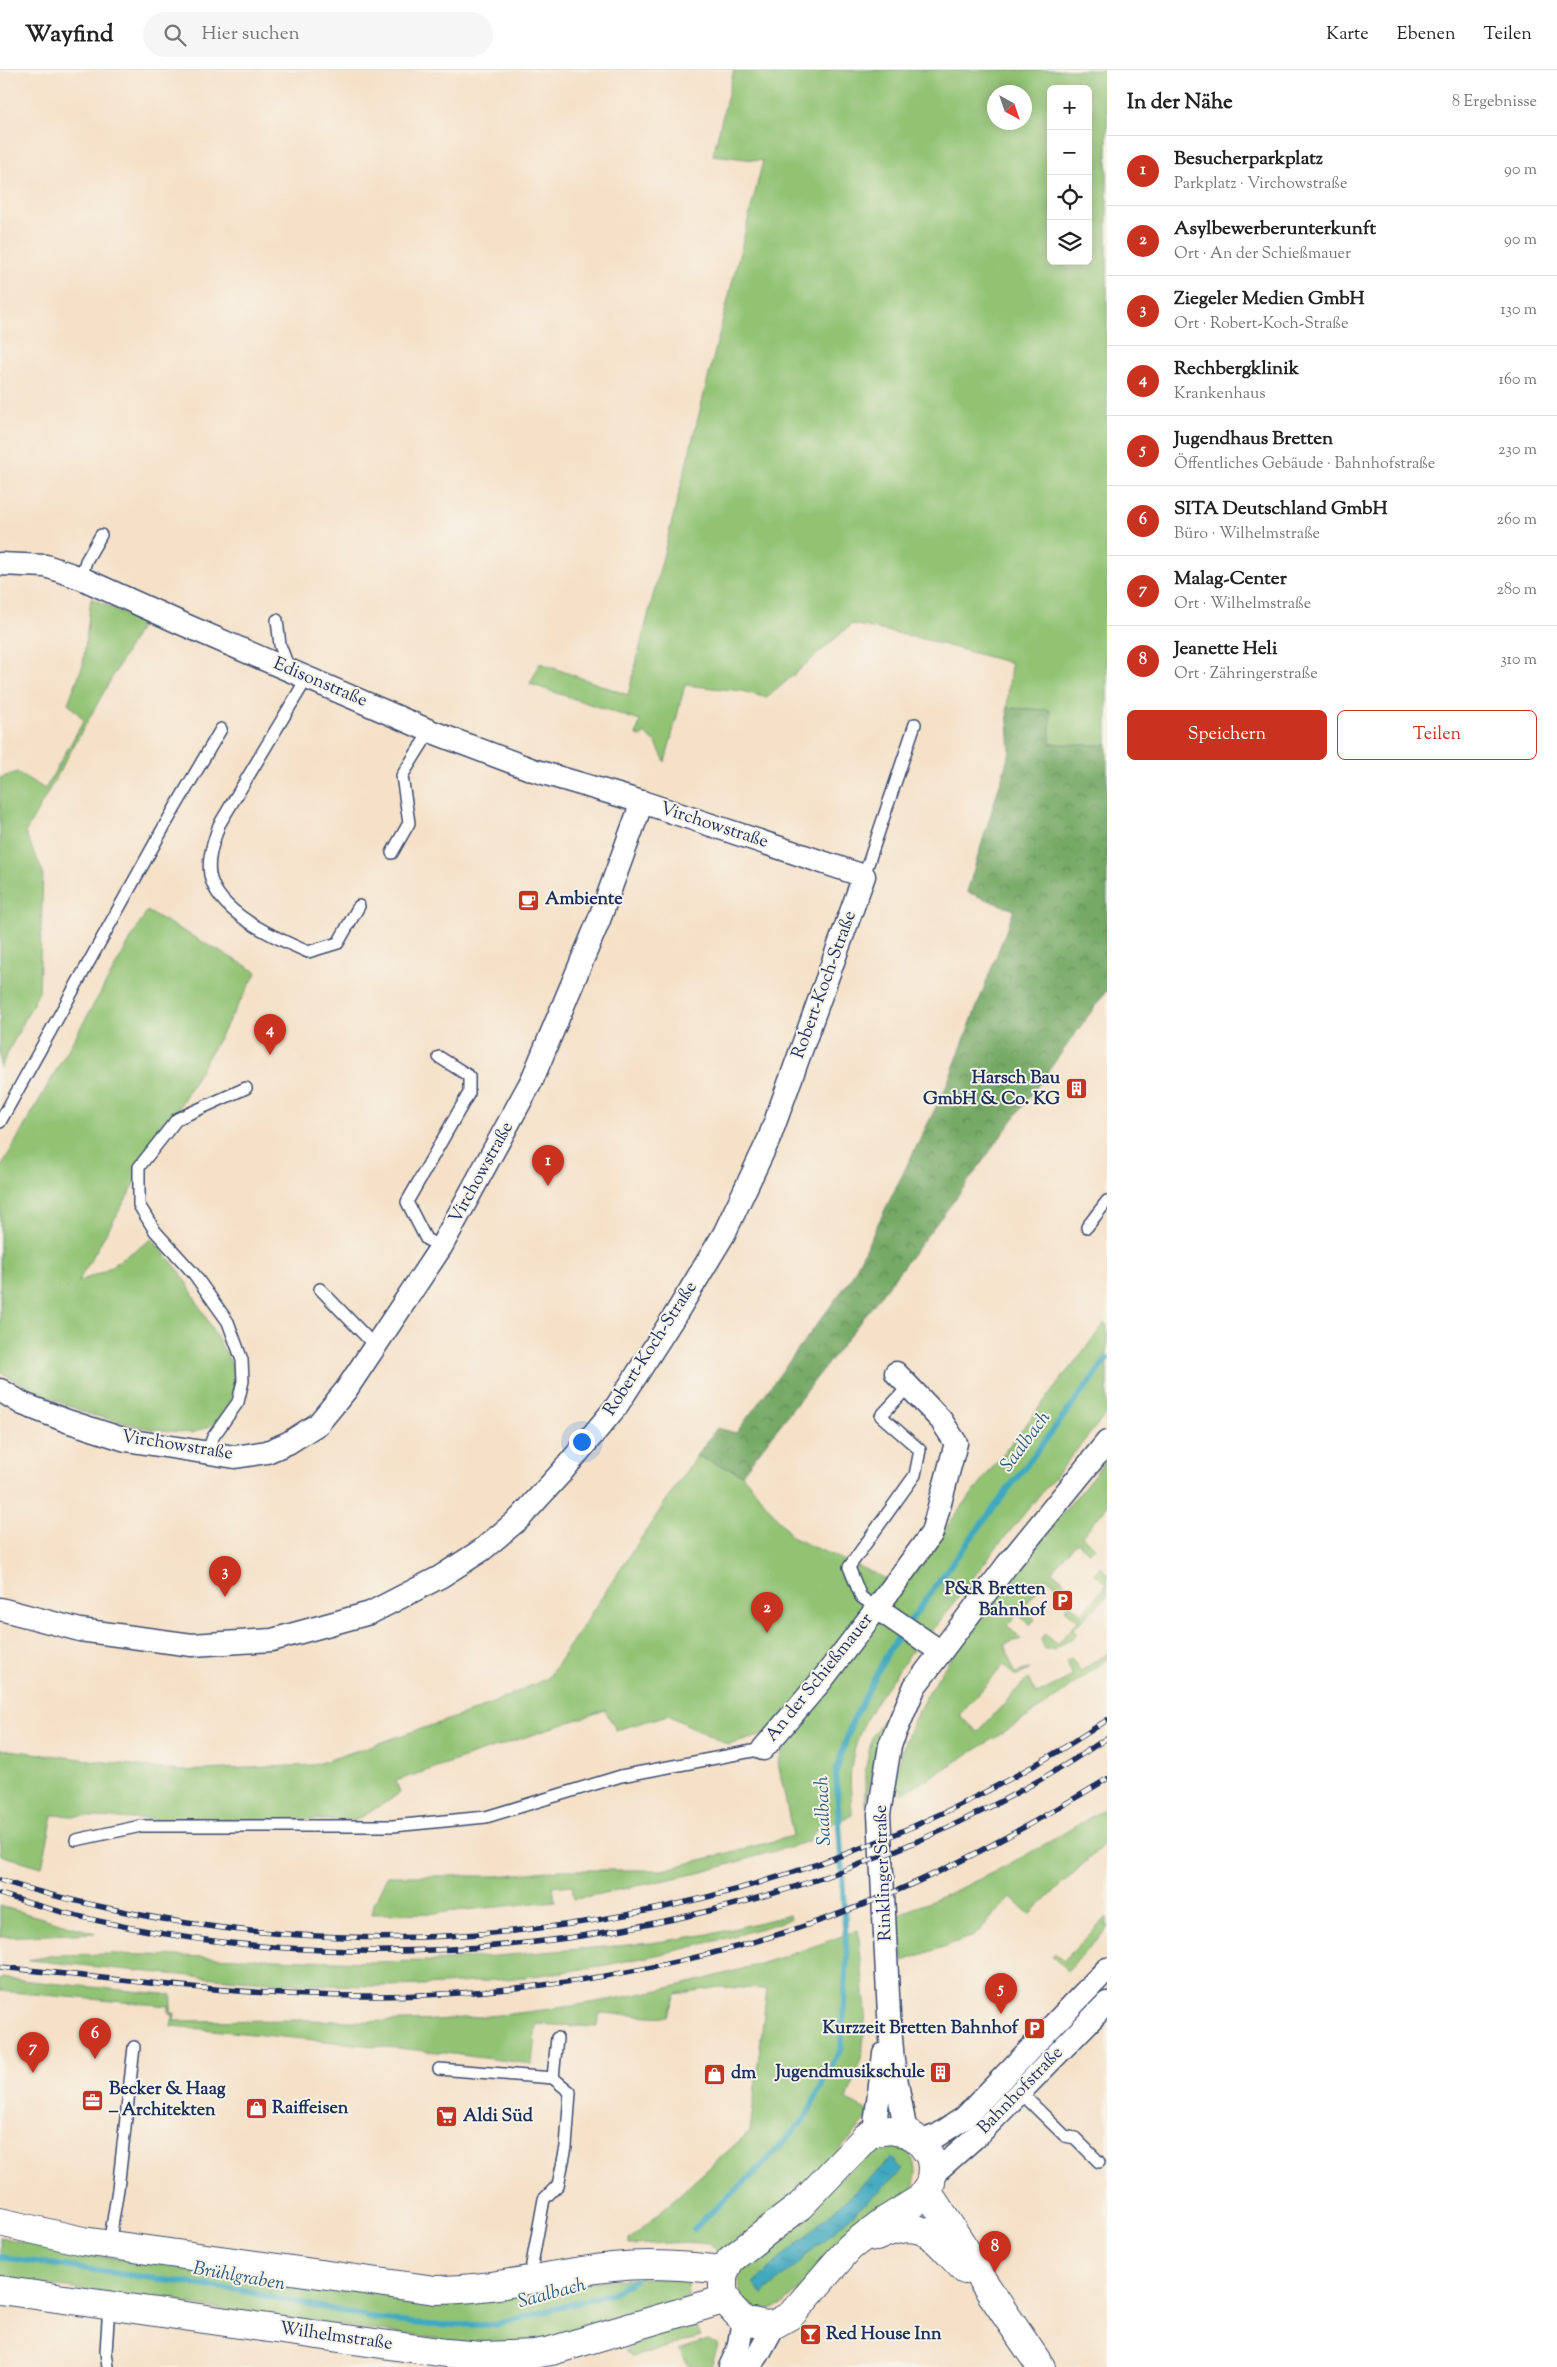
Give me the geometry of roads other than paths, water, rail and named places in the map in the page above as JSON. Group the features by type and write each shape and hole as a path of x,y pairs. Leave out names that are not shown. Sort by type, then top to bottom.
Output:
{"main road":[{"path":"929,2183 916,2202 883,2222 850,2247 818,2282 792,2315 775,2324 757,2324 734,2309 722,2283 724,2270 738,2253 800,2206 857,2145 874,2132 890,2130 913,2137 930,2156 929,2183 980,2277 1041,2367"},
{"path":"0,2222 109,2245 435,2290 464,2290 614,2267 677,2265 724,2270"},
{"path":"850,2247 896,2228 917,2228 932,2237 965,2270 980,2277"},
{"name":"Wilhelmstraße","path":"0,2290 446,2353 482,2356 534,2354 734,2309"}],"street":[{"name":"Edisonstraße","path":"0,564 46,566 81,578 430,731 533,770 642,802"},
{"name":"Virchowstraße","path":"0,1390 32,1408 126,1440 235,1457 267,1452 288,1443 318,1424 346,1390 441,1247 532,1080 599,920 642,802 864,876"},
{"name":"Robert-Koch-Straße","path":"0,1609 80,1630 192,1645 272,1640 370,1613 440,1577 482,1550 520,1518 561,1473 616,1407 724,1234 770,1139 864,876"},
{"name":"An der Schießmauer","path":"763,1749 883,1611 932,1533 956,1443 941,1420 902,1379"},
{"name":"Rinklinger Straße","path":"913,2137 894,2070 889,2015 879,1814 890,1745 901,1715 915,1686 1007,1565 1107,1442"},
{"name":"An der Schießmauer","path":"883,1611 942,1652"},
{"name":"Bahnhofstraße","path":"913,2137 938,2135 964,2118 1107,1970"},
{"name":"Bahnhofstraße","path":"929,2183 1107,2003"},
{"name":"Rinklinger Straße","path":"874,2132 889,2015"},
{"path":"730,2367 738,2350 734,2309"},
{"path":"749,2367 775,2324"}],"lane":[{"path":"81,578 86,561 101,535"},
{"path":"277,620 280,645 299,674 219,825 212,849 210,876 217,891 229,907 269,934 308,952 338,943 359,906"},
{"name":"Robert-Koch-Straße","path":"864,876 915,724"},
{"path":"0,1122 221,729"},
{"path":"392,853 409,823 402,776 430,731"},
{"path":"439,1058 469,1076 469,1093 407,1202 426,1239 441,1247"},
{"path":"207,1452 213,1437 238,1402 243,1381 242,1360 228,1322 194,1274 155,1231 139,1205 139,1167 177,1119 246,1088"},
{"path":"1087,1227 1107,1201"},
{"path":"320,1289 375,1346"},
{"path":"883,1611 861,1597 849,1567 915,1474 920,1450 881,1416 902,1379"},
{"path":"76,1840 141,1826 393,1826 486,1817 621,1776 763,1749"},
{"path":"553,2078 557,2038"},
{"path":"109,2245 118,2189 134,2047"},
{"path":"439,2069 553,2078 570,2092 566,2147 558,2185 544,2198 532,2264 532,2280"},
{"path":"1020,2092 1065,2136 1075,2138 1099,2162"},
{"path":"108,2367 106,2352 109,2305"}],"water":[{"path":"892,2158 903,2170 763,2294 753,2283"}],"waterway":[{"name":"Saalbach","path":"693,2229 758,2170 804,2120 841,2048 847,1960 836,1771 852,1722 888,1652 952,1563 1107,1359"},
{"name":"Brühlgraben","path":"0,2257 243,2291 377,2319 430,2325 494,2325 610,2294 635,2280"}],"railway":[{"path":"0,1880 107,1908 235,1929 365,1938 496,1933 626,1915 753,1885 877,1842 995,1787 1107,1720"},
{"path":"0,1894 137,1929 280,1948 425,1950 571,1937 714,1910 853,1867 985,1809 1107,1738"},
{"path":"0,1967 187,1987 327,1996 442,1994 510,1989 644,1969 711,1954 776,1935 841,1913 903,1888 956,1864 1032,1823 1107,1779"}],"place":[{"name":"Ambiente","path":"529,900"},
{"name":"Rechbergklinik","path":"270,1055"},
{"name":"Harsch Bau GmbH & Co. KG","path":"1076,1089"},
{"name":"Besucherparkplatz","path":"548,1186"},
{"name":"Ziegeler Medien GmbH","path":"225,1597"},
{"name":"P&R Bretten Bahnhof","path":"1062,1600"},
{"name":"Asylbewerberunterkunft","path":"767,1633"},
{"name":"Jugendhaus Bretten","path":"1001,2014"},
{"name":"Kurzzeit Bretten Bahnhof","path":"1034,2029"},
{"name":"SITA Deutschland GmbH","path":"95,2059"},
{"name":"Malag-Center","path":"33,2073"},
{"name":"Jugendmusikschule","path":"941,2073"},
{"name":"dm","path":"715,2074"},
{"name":"Becker & Haag – Architekten","path":"93,2100"},
{"name":"Raiffeisen","path":"256,2109"},
{"name":"Aldi Süd","path":"447,2117"},
{"name":"Jeanette Heli","path":"995,2272"},
{"name":"Red House Inn","path":"810,2335"}]}
